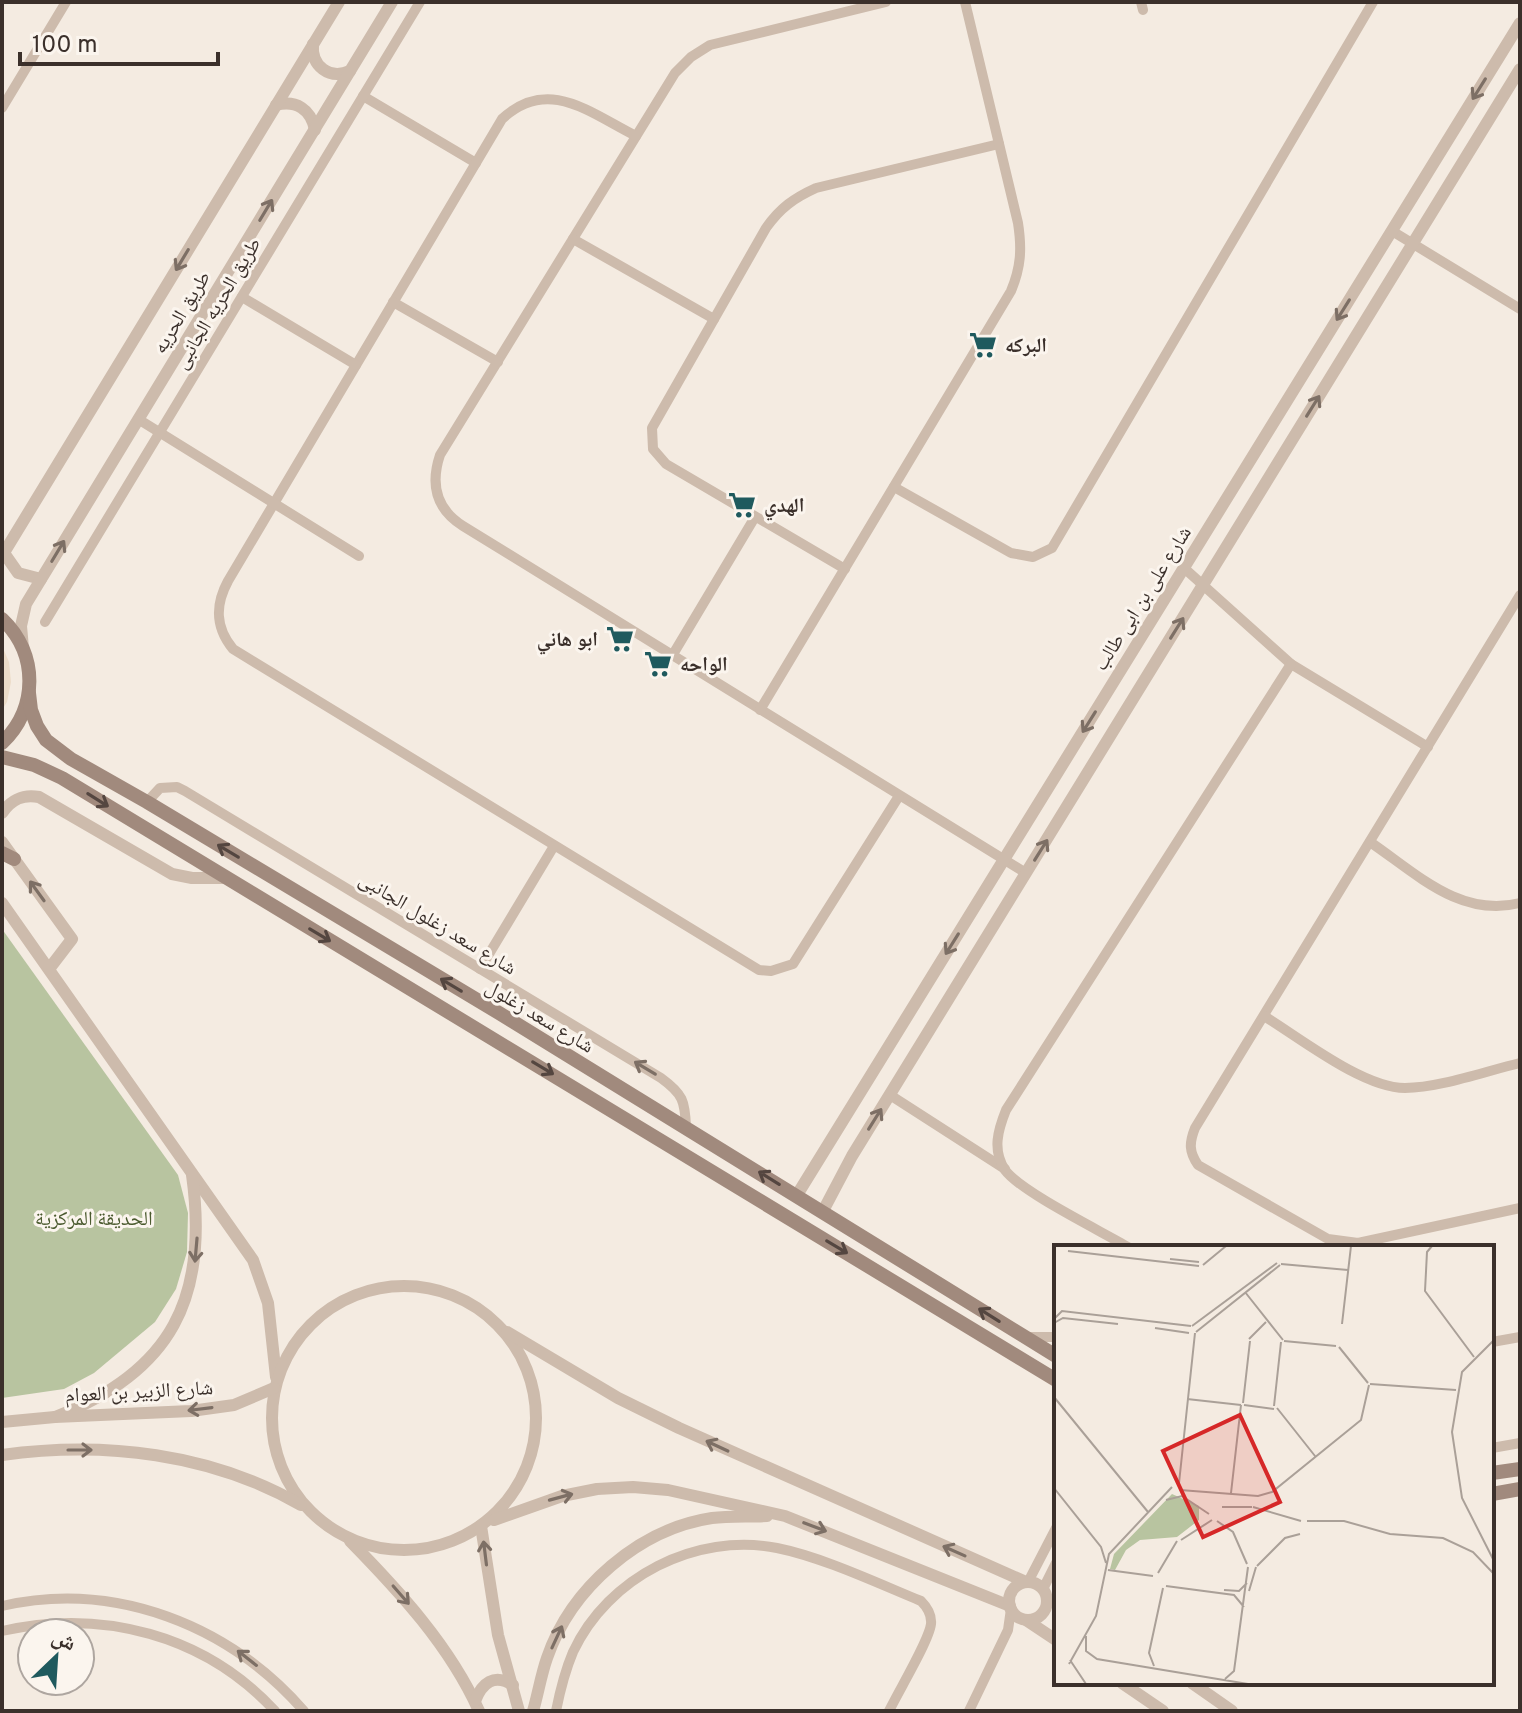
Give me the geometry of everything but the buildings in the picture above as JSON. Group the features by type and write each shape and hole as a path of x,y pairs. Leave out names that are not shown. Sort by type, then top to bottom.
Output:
{"main road":[{"path":"2,619 23,648"},
{"name":"شارع سعد زغلول","path":"23,648 30,670 31,710 37,726 46,740 71,759 499,1013 1054,1355"},
{"path":"2,743 20,722 29,693"},
{"path":"2,757 34,765 62,778 1054,1379"},
{"path":"62,778 71,759"},
{"path":"486,1033 499,1013"},
{"path":"1494,1473 1520,1469"},
{"path":"1494,1494 1520,1489"}],"street":[{"path":"2,108 66,2"},
{"name":"طريق الحريه","path":"3,554 339,2"},
{"name":"طريق الحريه","path":"23,648 21,626 26,604 392,2"},
{"name":"طريق الحريه الجانبى","path":"45,622 420,2"},
{"path":"886,2 842,7 710,45 691,57 675,73 440,455 435,471 435,489 440,505 451,519 1026,873"},
{"path":"760,710 1011,291 1020,270 1022,246 965,2"},
{"path":"894,487 1011,553 1033,557 1052,548 1373,2"},
{"name":"شارع على بن ابى طالب","path":"797,1195 1520,23"},
{"path":"313,44 315,60 326,72 342,74 350,71"},
{"path":"823,1211 852,1156 1520,69"},
{"path":"363,96 476,163"},
{"path":"636,136 567,101 550,97 532,99 515,107 502,119 221,594 219,625 225,641 259,666 748,964 771,971 793,964 899,796"},
{"path":"276,105 294,103 302,107 309,113 315,130"},
{"path":"845,569 666,464 653,449 651,439 657,419 779,210 796,197 816,188 999,144"},
{"path":"1392,231 1520,309"},
{"path":"573,239 714,319"},
{"path":"242,297 356,365"},
{"path":"393,302 498,362"},
{"path":"138,419 359,556"},
{"path":"672,656 755,517"},
{"path":"3,554 18,573 41,579"},
{"path":"1184,568 1291,664 1428,747"},
{"path":"1520,595 1195,1128 1190,1141 1191,1155 1198,1165 1315,1233 1343,1243 1358,1243 1520,1208"},
{"path":"1005,1169 997,1150 998,1129 1006,1110 1291,664"},
{"name":"شارع سعد زغلول الجانبى","path":"147,802 160,788 169,786 185,791 675,1088 685,1102 686,1127"},
{"path":"2,813 9,803 18,798 39,797 172,874 192,878 224,878"},
{"path":"2,842 8,856 72,939 49,969"},
{"path":"1370,842 1466,904 1500,908 1520,903"},
{"path":"480,969 554,846"},
{"path":"2,903 241,1240 262,1281 268,1303 275,1386 272,1431 276,1452 283,1473 307,1509"},
{"path":"1264,1016 1359,1075 1388,1086 1424,1086 1520,1063"},
{"path":"890,1095 1005,1169 1020,1184 1125,1245"},
{"path":"830,1143 852,1156"},
{"path":"55,1417 111,1390 158,1348 176,1322 189,1293 198,1232 191,1172"},
{"path":"275,1386 294,1344 309,1326 337,1305 369,1291 393,1287 440,1291 462,1299 502,1329 618,1398 679,1428 1036,1584 1048,1593"},
{"path":"348,1539 376,1548 405,1551 435,1548 463,1538 484,1524 512,1496 525,1474 534,1449 537,1424 529,1373 502,1329"},
{"path":"1026,1337 1054,1337"},
{"path":"1494,1342 1520,1337"},
{"name":"شارع الزبير بن العوام","path":"2,1422 191,1411 234,1405 275,1386"},
{"path":"1494,1448 1520,1443"},
{"path":"2,1455 67,1450 154,1454 239,1476 279,1493 348,1539 413,1609 442,1647 477,1706"},
{"path":"484,1524 562,1496 597,1489 633,1487 668,1490 785,1516 1010,1607 1054,1639"},
{"path":"533,1711 547,1657 564,1620 588,1586 615,1564 645,1542 678,1527 713,1518 785,1516"},
{"path":"484,1524 490,1598 519,1711"},
{"path":"969,1711 1008,1630 1011,1593 1027,1582 1054,1532"},
{"path":"556,1711 574,1651 590,1623 611,1599 638,1576 670,1559 704,1548 740,1545 776,1548 812,1559 921,1601 927,1607 931,1615 928,1633 889,1711"},
{"path":"1008,1630 1044,1612 1054,1570"},
{"path":"2,1606 45,1599 81,1599 160,1613 201,1629 238,1651 272,1678 304,1711"},
{"path":"114,1624 117,1603"},
{"path":"2,1631 44,1624 114,1624 156,1635 194,1650 229,1670 275,1711"},
{"path":"477,1706 483,1685 498,1679 513,1685"},
{"path":"1125,1685 1163,1711"},
{"path":"1195,1685 1232,1711"}],"green space":[{"name":"الحديقة المركزية","path":"2,929 178,1175 188,1213 187,1252 176,1289 155,1322 94,1373 64,1389 2,1398"}],"shaded area":[{"path":"2,646 9,662 11,682 2,710"}],"place":[{"name":"البركه","path":"983,345"},
{"name":"الهدي","path":"742,505"},
{"name":"ابو هاني","path":"620,639"},
{"name":"الواحه","path":"658,664"}]}
